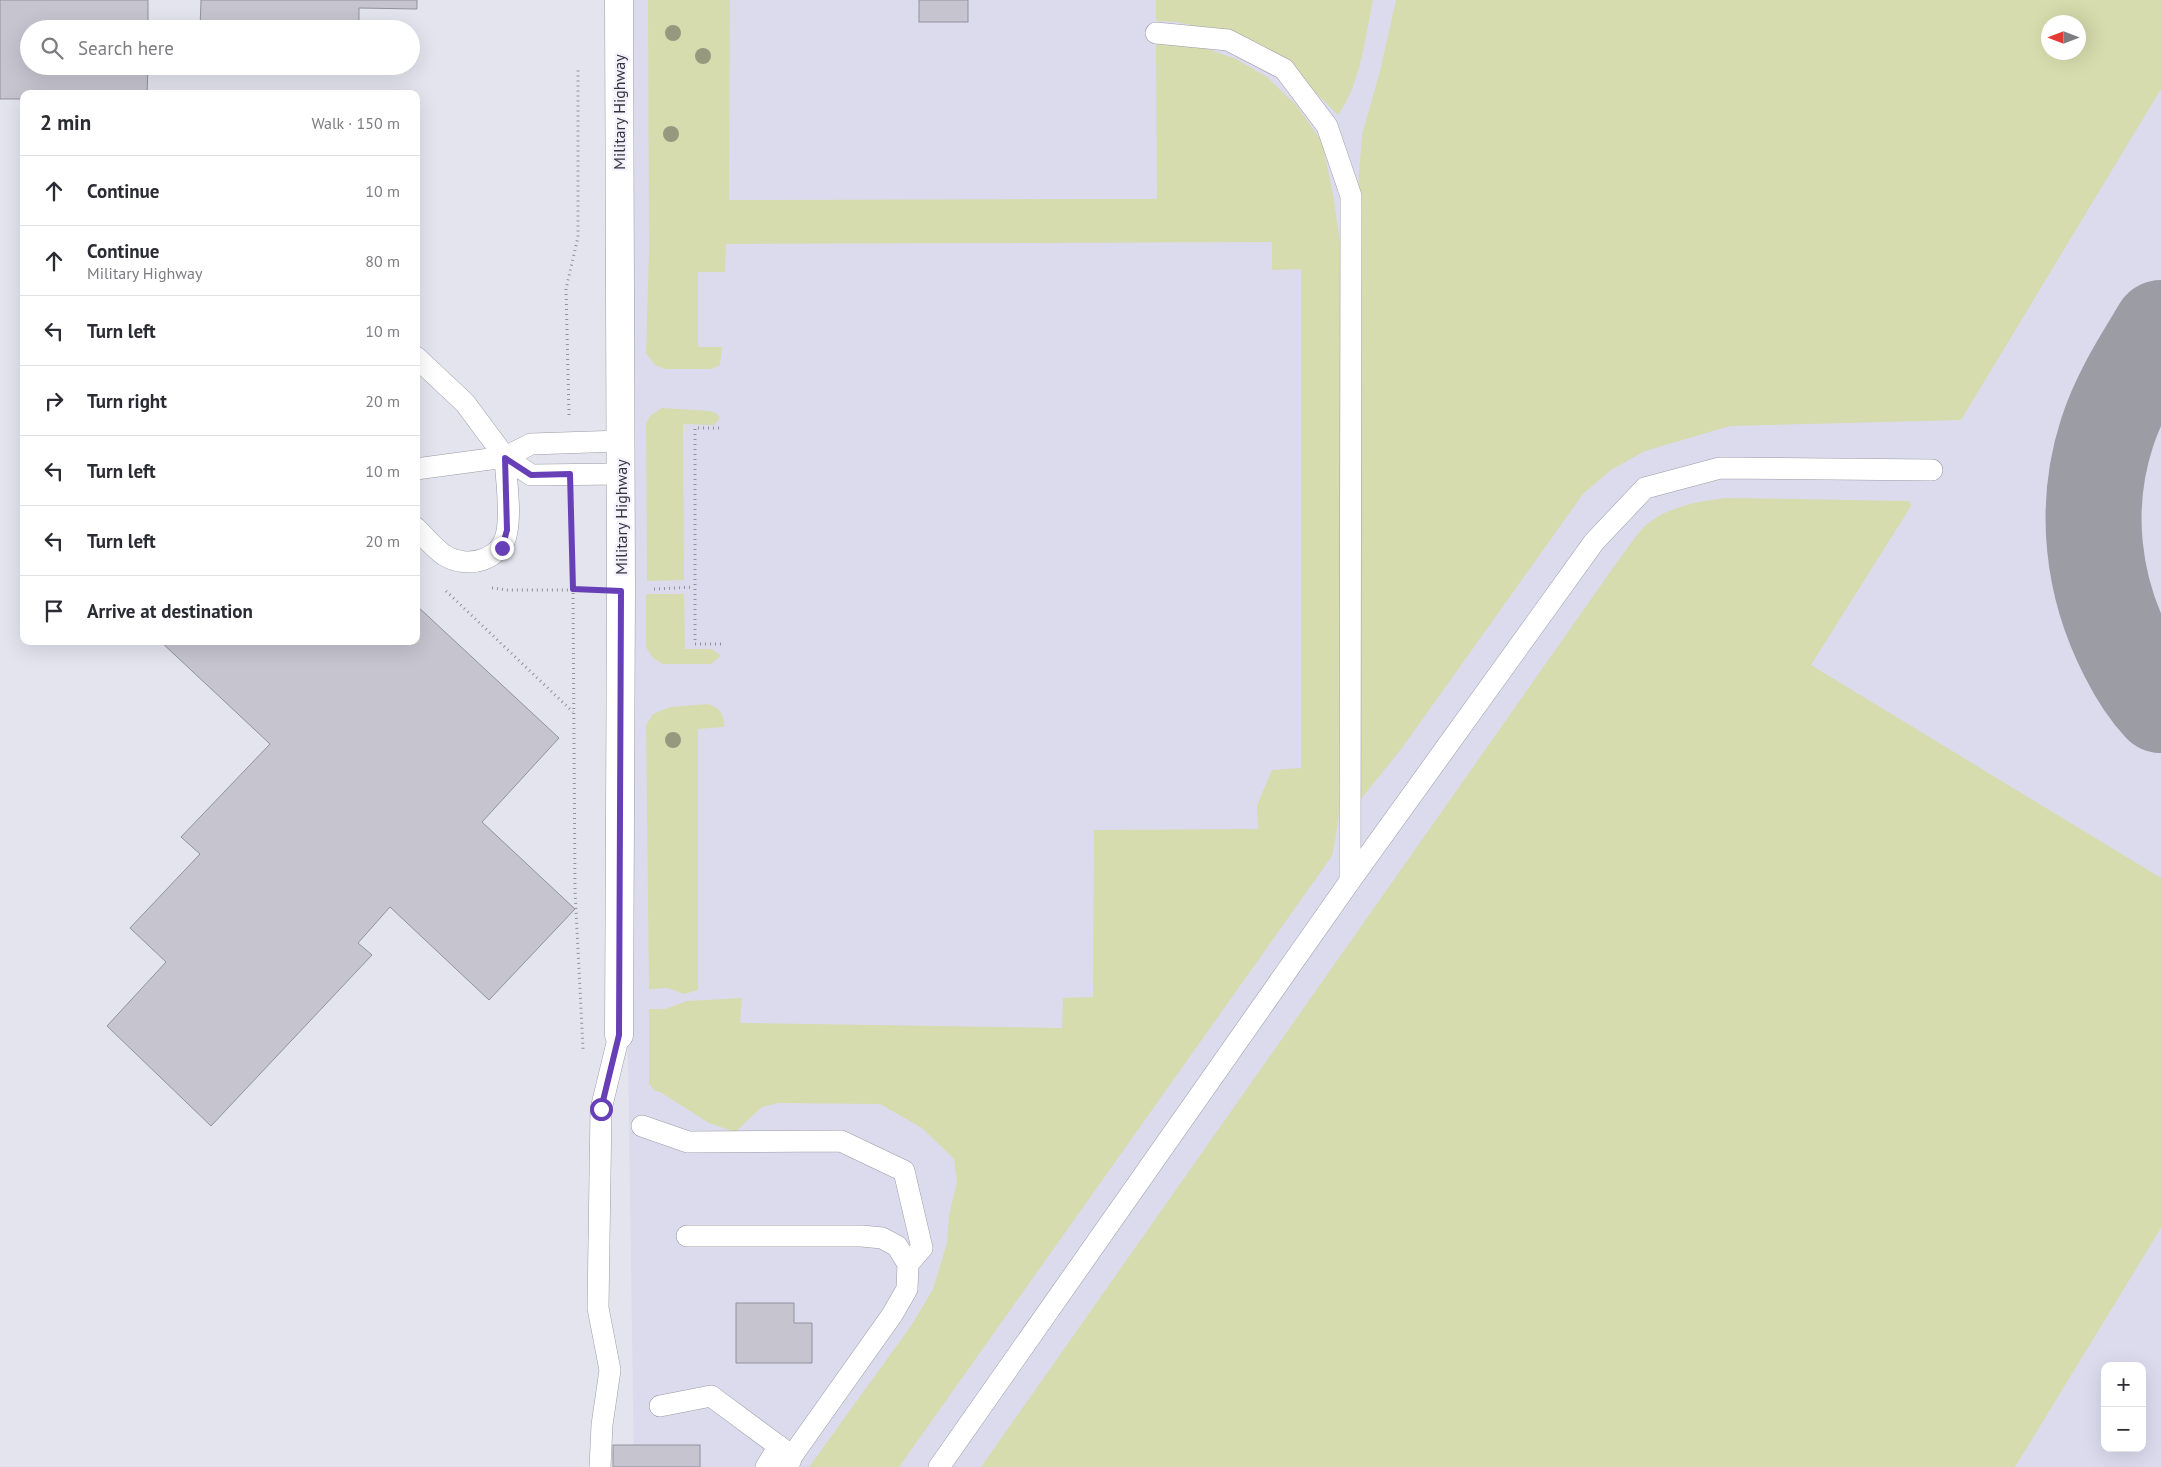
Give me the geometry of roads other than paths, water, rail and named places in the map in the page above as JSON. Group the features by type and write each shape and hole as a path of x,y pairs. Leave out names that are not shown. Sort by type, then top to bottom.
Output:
{"street":[{"name":"Military Highway","path":"619,0 621,441 619,1035"}],"lane":[{"path":"1156,33 1228,40 1284,69 1327,126 1351,196 1350,882"},
{"path":"420,361 465,403 505,458 531,475 621,474"},
{"path":"420,469 505,458 531,444 621,441"},
{"path":"420,532 444,555 466,563 485,559 502,548 507,530 505,458"},
{"path":"939,1467 1350,882 1594,542 1645,488 1720,468 1932,470"},
{"path":"600,1467 602,1425 610,1370 598,1308 601,1109 619,1035"},
{"path":"642,1126 688,1142 841,1141 904,1171 922,1248 908,1264"},
{"path":"688,1236 862,1236 882,1238 897,1246 908,1264 907,1289 892,1315 786,1456 766,1467"},
{"path":"660,1406 711,1396 786,1456"}]}
